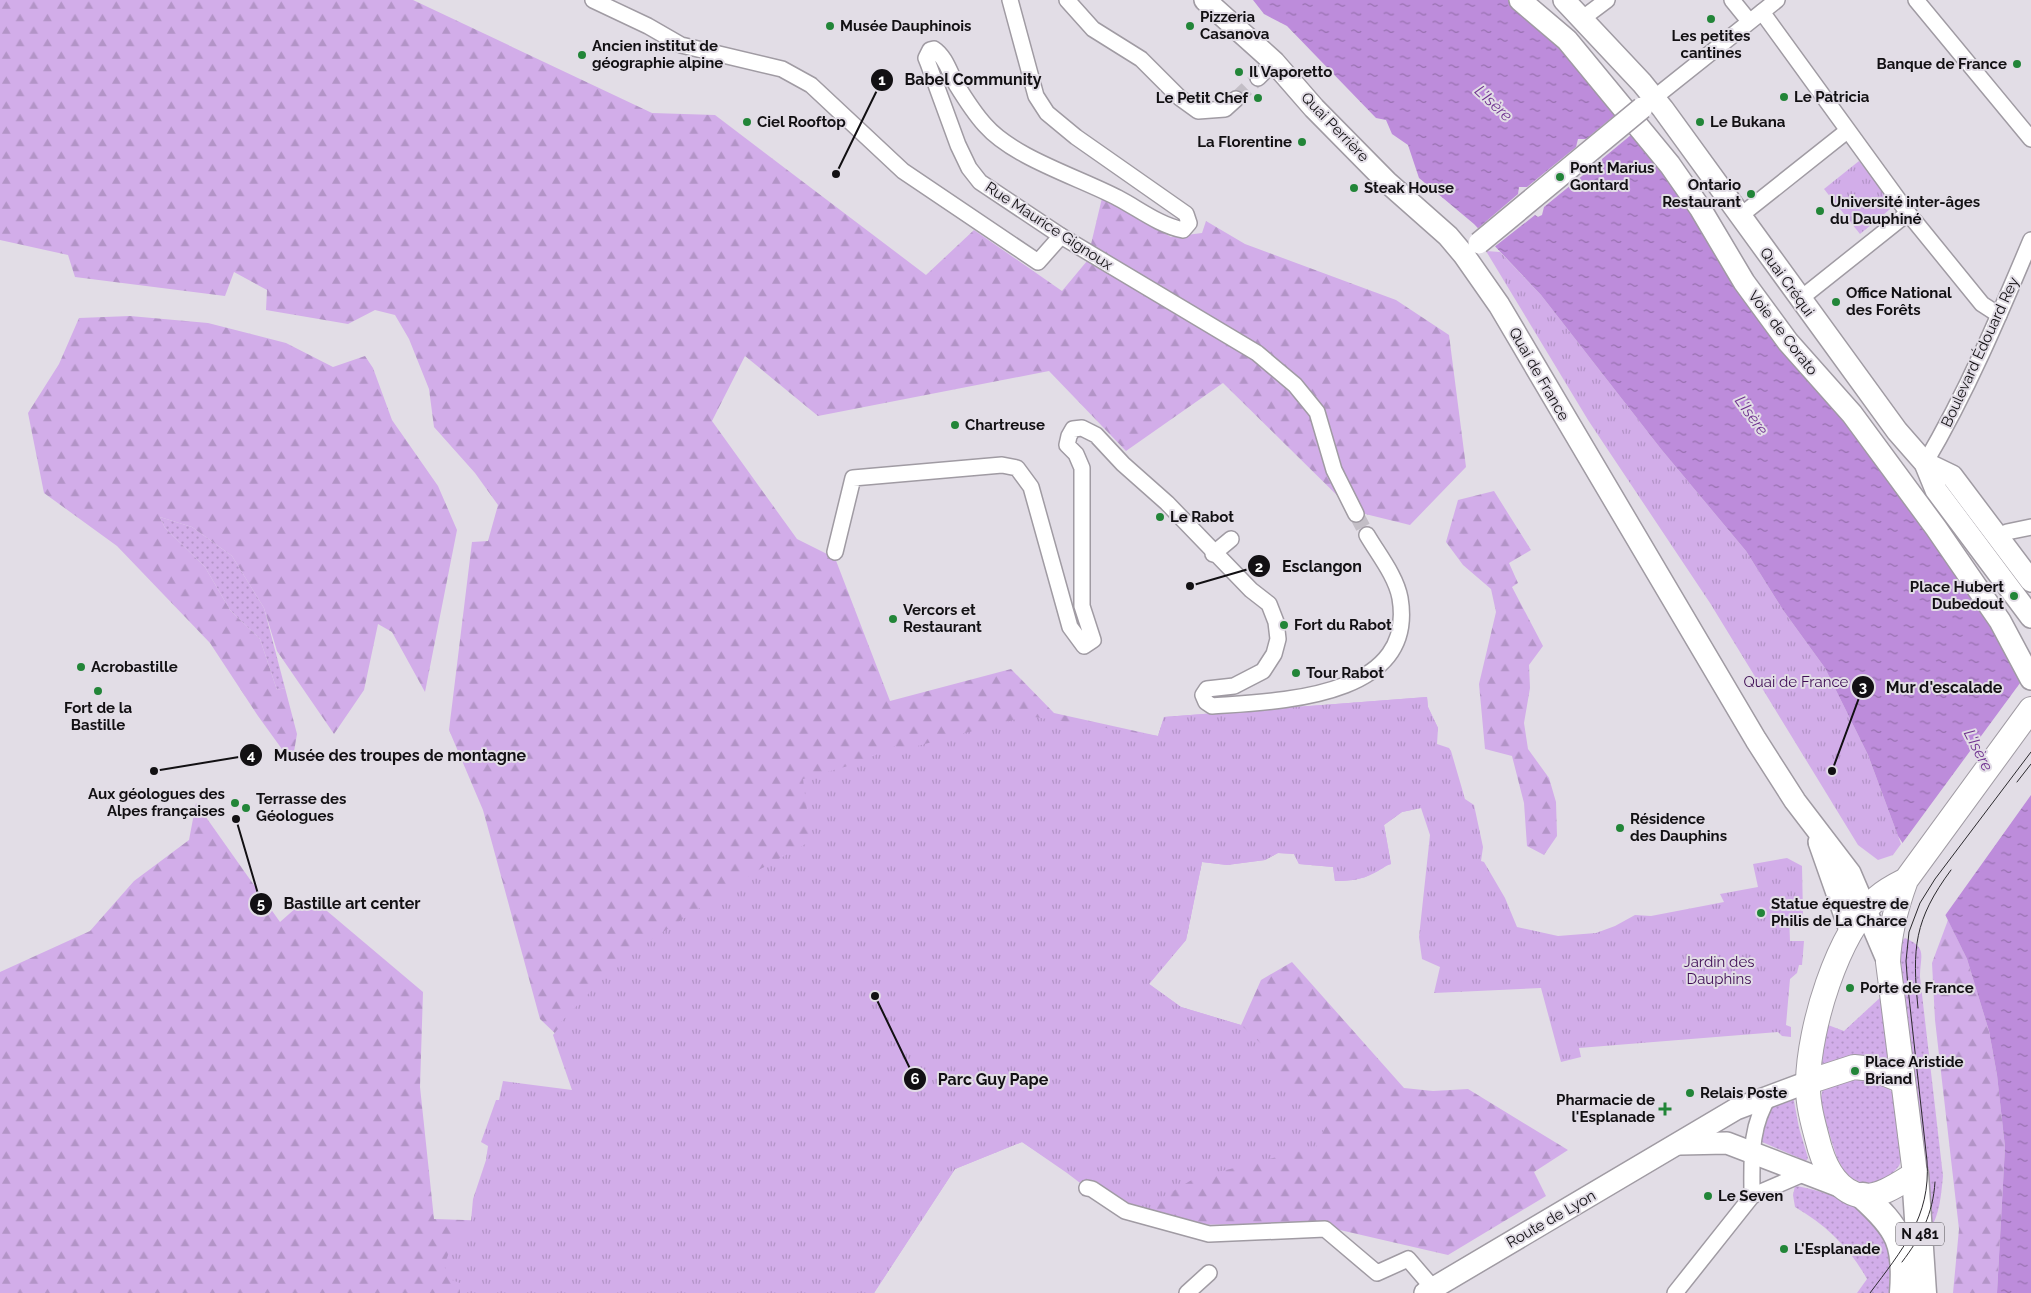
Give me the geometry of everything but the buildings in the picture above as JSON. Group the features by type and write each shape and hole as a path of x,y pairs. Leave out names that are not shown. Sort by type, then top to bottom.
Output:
{"highway":[{"name":"N 481","path":"1915,1174 1923,1293"},
{"name":"N 481","path":"1851,1191 1890,1223 1899,1238 1904,1257 1903,1293"}],"main road":[{"name":"Quai Perrière","path":"1206,0 1274,62 1314,108 1387,182 1472,249"},
{"name":"Voie de Corato","path":"1520,0 1567,40 1670,164 1700,208 1744,282 1782,335 1868,435 1936,528 2000,621 2031,679"},
{"name":"Quai Créqui","path":"1564,0 1583,18 1648,103 1740,216 1897,431 1926,463 1936,490 1987,535"},
{"path":"1472,249 1648,103"},
{"name":"Quai de France","path":"1472,249 1499,305 1756,740 1814,828 1850,873 1866,910"},
{"path":"1987,535 2031,581"},
{"path":"1987,535 2031,617"},
{"path":"1677,1144 1727,1143 1851,1191 1892,1188 1915,1174 1888,962 1888,943 1899,889 2031,709"},
{"name":"Quai de France","path":"1814,828 1851,933"},
{"path":"1851,1191 1822,1156 1812,1120 1808,1082 1814,1031 1827,984 1851,933 1866,910 1878,898 1899,889"},
{"path":"1866,910 1888,962"},
{"path":"1677,1144 1736,1110 1770,1095 1854,1067 1864,1067 1903,1081"},
{"name":"Route de Lyon","path":"1429,1290 1677,1144"}],"street":[{"path":"593,0 648,26 681,45 782,68 811,85 903,171 1038,262 1060,236"},
{"name":"Rue Maurice Gignoux","path":"1010,0 1036,96 1047,113 1076,137 1186,214 1189,223 1183,230 1171,227 1117,198 1018,150 1000,139 984,125 958,86 941,55 934,49 930,50 926,58 958,145 969,168 980,182 1060,236 1257,353 1294,386 1317,412 1334,470 1356,514"},
{"path":"1067,0 1093,29 1141,59 1180,98 1198,111 1225,109 1236,99"},
{"path":"1583,18 1607,0"},
{"path":"1732,0 1755,16 1847,131 1905,209 1982,304 1999,315"},
{"path":"1648,103 1777,0"},
{"path":"1916,0 2031,139"},
{"path":"1258,78 1274,62"},
{"path":"1740,216 1847,131"},
{"path":"1800,299 1905,209"},
{"name":"Boulevard Édouard Rey","path":"1926,463 1948,424 1999,315 2031,240"},
{"path":"835,552 853,478 1002,465 1017,468 1032,487 1070,627 1084,646 1094,640 1082,606 1082,468 1076,454 1067,446 1068,436 1073,429 1082,428 1096,435 1124,464 1141,478 1213,554 1250,590 1269,604 1276,622 1278,639 1274,654 1263,671 1234,686 1214,686 1207,689 1203,695 1206,702 1212,706 1293,700 1324,693 1349,684 1366,675 1387,657 1395,642 1401,619 1400,597 1394,578 1367,534"},
{"path":"1987,535 2031,527"},
{"path":"1213,554 1231,539"},
{"path":"1752,1196 1752,1139 1760,1110 1770,1095"},
{"path":"1675,1293 1752,1196 1805,1173"},
{"path":"1087,1188 1092,1189 1125,1211 1209,1234 1325,1229 1377,1273 1408,1259 1429,1290"},
{"path":"1187,1293 1209,1273"}],"green space":[{"path":"0,0 413,0 652,113 715,115 926,275 974,230 1062,291 1087,261 1102,198 1171,237 1202,233 1206,221 1245,244 1396,300 1449,335 1466,467 1410,525 1353,511 1223,383 1126,451 1049,371 818,416 745,356 712,421 797,539 835,558 890,701 1011,669 1054,713 1158,736 1164,717 1427,697 1428,707 1438,728 1421,808 1402,812 1384,825 1391,864 1365,877 1335,881 1333,867 1299,864 1294,854 1278,853 1265,860 1227,865 1202,862 1186,940 1149,984 1181,1007 1241,1025 1261,980 1292,962 1404,1088 1433,1091 1468,1089 1568,1150 1534,1172 1546,1196 1448,1255 1314,1224 1149,1225 1022,1142 955,1169 874,1293 0,1293 0,972 90,931 134,881 189,840 196,803 280,922 306,899 327,911 423,992 420,1087 434,1219 523,1222 605,1081 540,1019 483,810 449,730 472,542 488,541 498,505 475,473 434,427 429,389 409,339 395,315 375,310 348,324 266,310 267,290 234,272 225,296 75,277 68,255 0,240"},
{"path":"1859,161 1895,205 1860,234 1824,189"},
{"name":"Quai de France","path":"1486,251 1500,252 1541,295 1661,449 1746,551 1783,610 1825,668 1868,755 1901,844 1893,855 1878,860 1858,845 1710,603 1588,420"},
{"path":"130,316 208,323 286,343 333,367 365,356 373,368 392,420 438,486 457,530 425,692 392,632 378,624 364,690 334,734 277,651 264,608 232,556 192,527 160,517 165,528 205,567 230,610 260,639 277,690 285,688 297,734 292,763 258,716 210,643 117,546 44,493 28,413 59,364 79,318"},
{"path":"1494,491 1531,550 1509,563 1518,583 1512,587 1543,646 1529,665 1530,688 1524,723 1528,749 1549,778 1556,802 1557,836 1544,855 1527,846 1524,803 1512,756 1485,749 1479,684 1496,612 1491,589 1463,565 1446,542 1458,500"},
{"path":"160,517 192,527 232,556 264,608 285,688 277,690 260,639 230,610 205,567 165,528"},
{"name":"Jardin des Dauphins","path":"1427,697 1428,707 1438,728 1437,744 1449,748 1451,751 1465,799 1474,805 1483,847 1481,861 1484,862 1505,898 1517,927 1558,936 1596,933 1615,926 1635,915 1651,916 1724,902 1720,894 1758,887 1753,864 1787,858 1802,866 1803,915 1789,915 1790,941 1804,941 1802,965 1799,965 1797,973 1790,979 1786,1025 1791,1027 1791,1037 1782,1036 1778,1032 1579,1048 1581,1057 1561,1062 1541,988 1434,993 1440,967 1422,959 1419,937 1430,835 1421,808 1402,812 1384,825 1391,864 1360,879 1335,881 1333,867 1299,864 1294,854 1278,853 1265,860 1227,865 1202,862 1186,940 1149,984 1181,1007 1241,1025 1269,1051 1271,1069 1283,1083 1298,1087 1319,1104 1323,1132 1316,1147 1195,1178 1153,1203 1149,1225 1113,1208 1022,1142 955,1169 874,1293 460,1293 460,1283 452,1280 444,1266 451,1247 471,1221 473,1199 486,1160 488,1146 481,1142 496,1100 499,1100 503,1081 572,1090 553,1035 562,1024 561,1022 623,958 755,872 811,841 803,779 858,763 895,746 899,751 1028,716 1158,736 1164,717"},
{"path":"1948,920 1967,959 1989,1031 1997,1075 2005,1147 1997,1293 1953,1293 1959,1229 1935,1020 1932,963"},
{"path":"1905,938 1917,945 1921,953 1920,977 1943,1176 1938,1212 1929,1231 1899,943"},
{"path":"1883,995 1892,1066 1822,1069 1823,1044 1828,1025 1844,1031"},
{"path":"1860,1075 1886,1085 1896,1097 1903,1155 1899,1166 1887,1179 1877,1184 1862,1183 1847,1176 1837,1158 1825,1120 1821,1098 1823,1088"},
{"path":"1793,1096 1799,1128 1808,1158 1806,1161 1760,1141 1762,1124 1768,1112 1784,1099"},
{"path":"1795,1186 1819,1191 1846,1202 1870,1217 1879,1226 1885,1235 1889,1249 1889,1293 1857,1293 1867,1279 1853,1257 1836,1238 1817,1221 1795,1207 1793,1195"}],"water":[{"name":"L'Isère","path":"1253,0 1508,0 1563,41 1853,423 1960,573 2031,691 2031,1293 1997,1293 2005,1147 1997,1075 1989,1031 1967,959 1933,890 1898,836 1868,755 1825,668 1783,610 1746,551 1661,449 1541,295 1474,224 1419,178 1408,145 1392,134 1386,120 1376,118 1287,26 1264,14"}],"pier":[{"name":"Pont Marius Gontard","path":"1621,110 1637,130 1602,159 1601,167 1593,167 1544,207 1542,215 1538,217 1535,215 1493,248 1476,230 1518,194 1519,187 1527,187 1576,147 1578,139 1586,139"},
{"path":"2023,679 2031,685 2031,795 1944,917 1931,891 1901,845"}],"tunnel":[{"path":"1236,99 1258,78"},
{"path":"1356,514 1367,535"}],"tram line":[{"path":"1870,1293 1912,1232 1919,1216 1927,1181 1927,1161 1906,961 1909,932 1920,903 1935,879 2031,752"},
{"path":"2017,782 2031,764"},
{"path":"1918,1008 1915,968 1918,935 1929,904 1951,870"},
{"path":"1902,1262 1925,1225 1932,1204 1935,1182"}],"place":[{"name":"Les petites cantines","path":"1711,19"},
{"name":"Musée Dauphinois","path":"830,26"},
{"name":"Pizzeria Casanova","path":"1190,26"},
{"name":"Ancien institut de géographie alpine","path":"582,55"},
{"name":"Banque de France","path":"2017,64"},
{"name":"Il Vaporetto","path":"1239,72"},
{"name":"Le Patricia","path":"1784,97"},
{"name":"Le Petit Chef","path":"1258,98"},
{"name":"Ciel Rooftop","path":"747,122"},
{"name":"Le Bukana","path":"1700,122"},
{"name":"La Florentine","path":"1302,142"},
{"name":"Babel Community","path":"836,174"},
{"name":"Pont Marius Gontard","path":"1560,177"},
{"name":"Steak House","path":"1354,188"},
{"name":"Ontario Restaurant","path":"1751,194"},
{"name":"Université inter-âges du Dauphiné","path":"1820,211"},
{"name":"Office National des Forêts","path":"1836,302"},
{"name":"Chartreuse","path":"955,425"},
{"name":"Le Rabot","path":"1160,517"},
{"name":"Esclangon","path":"1190,586"},
{"name":"Place Hubert Dubedout","path":"2014,596"},
{"name":"Vercors et Restaurant","path":"893,619"},
{"name":"Fort du Rabot","path":"1284,625"},
{"name":"Acrobastille","path":"81,667"},
{"name":"Tour Rabot","path":"1296,673"},
{"name":"Fort de la Bastille","path":"98,691"},
{"name":"Musée des troupes de montagne","path":"154,771"},
{"name":"Mur d'escalade","path":"1832,771"},
{"name":"Aux géologues des Alpes françaises","path":"235,803"},
{"name":"Terrasse des Géologues","path":"246,808"},
{"name":"Bastille art center","path":"236,819"},
{"name":"Résidence des Dauphins","path":"1620,828"},
{"name":"Statue équestre de Philis de La Charce","path":"1761,913"},
{"name":"Porte de France","path":"1850,988"},
{"name":"Parc Guy Pape","path":"875,996"},
{"name":"Place Aristide Briand","path":"1855,1071"},
{"name":"Relais Poste","path":"1690,1093"},
{"name":"Pharmacie de l'Esplanade","path":"1665,1109"},
{"name":"Le Seven","path":"1708,1196"},
{"name":"L'Esplanade","path":"1784,1249"}]}
